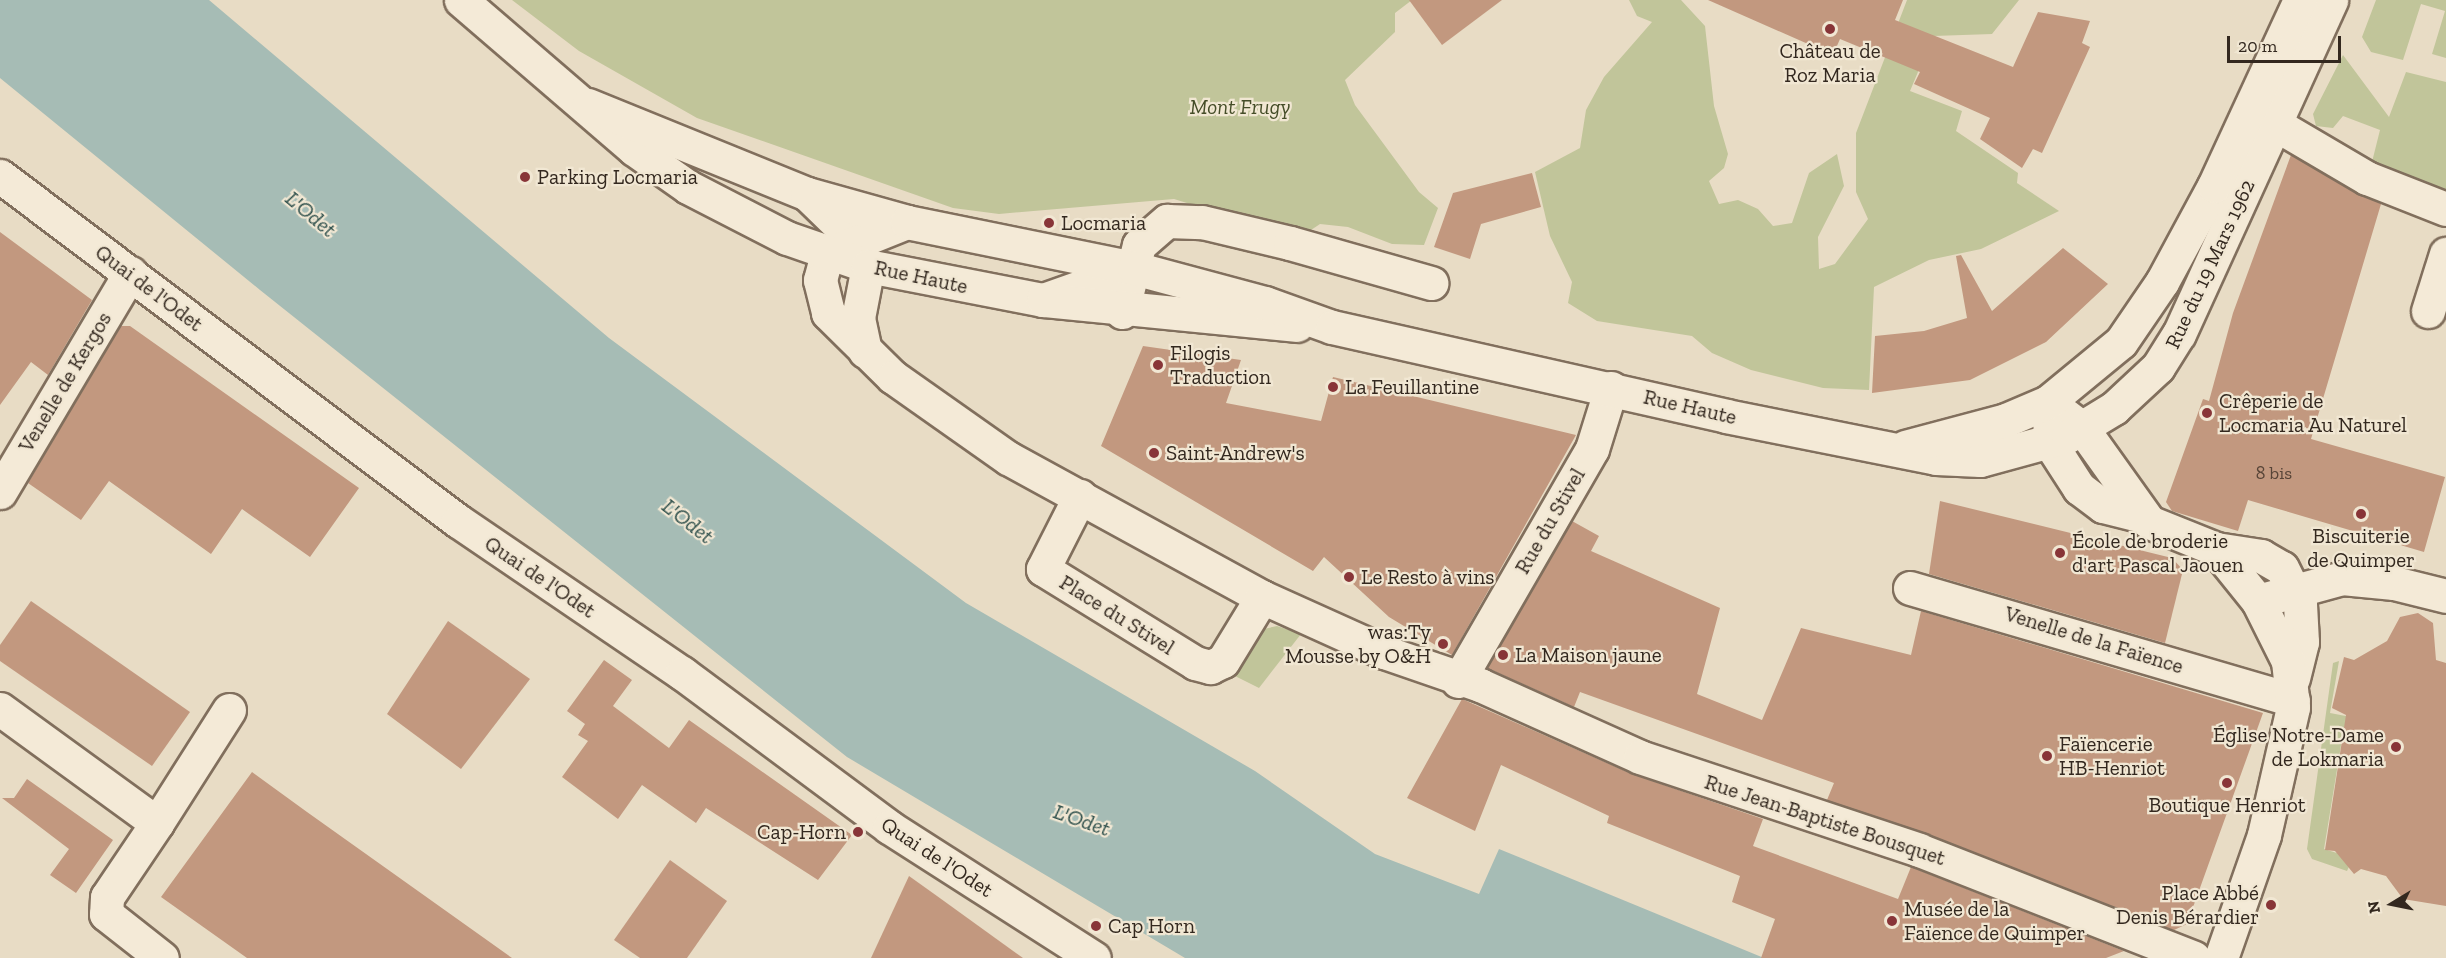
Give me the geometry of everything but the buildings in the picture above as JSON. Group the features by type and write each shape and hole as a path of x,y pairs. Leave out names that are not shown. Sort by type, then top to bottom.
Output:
{"street":[{"path":"461,0 588,105"},
{"name":"Rue du 19 Mars 1962","path":"1900,448 1984,427 2048,402 2121,342 2162,282 2301,0"},
{"name":"Rue du 19 Mars 1962","path":"2050,443 2082,428 2126,398 2169,352 2331,0"},
{"name":"Rue Haute","path":"588,105 807,194 908,222 1134,268 1265,303 1332,327 1788,429 1900,448 1936,458 1980,460 2050,443"},
{"name":"Rue Haute","path":"588,105 634,149 728,209 849,254 1043,300 1122,312 1332,327"},
{"path":"2275,124 2367,178 2446,209"},
{"name":"Quai de l'Odet","path":"0,176 458,521 682,673 825,783 1095,958"},
{"path":"807,194 849,254 864,351"},
{"path":"1122,312 1143,238 1177,220 1290,243 1431,283"},
{"path":"908,222 849,254 820,266 822,298 835,324 864,351 943,416 1080,496 1262,597 1458,681"},
{"path":"2428,310 2446,254"},
{"path":"1043,300 1134,268"},
{"name":"Venelle de Kergos","path":"0,492 130,273"},
{"name":"Rue du Stivel","path":"1458,681 1592,449 1611,388"},
{"path":"2048,402 2082,428 2140,515"},
{"path":"2048,402 2050,443 2093,501 2140,515 2216,549 2274,562 2295,588 2302,642 2288,692 2264,835 2221,958"},
{"name":"Place du Stivel","path":"1080,496 1043,569 1203,666 1218,664 1231,653 1262,597"},
{"path":"2216,549 2258,601 2288,692"},
{"path":"2258,601 2295,588 2359,578 2446,596"},
{"name":"Venelle de la Faïence","path":"1910,588 2288,692"},
{"name":"Rue Jean-Baptiste Bousquet","path":"1458,681 1480,685 1640,757 1919,850 2194,958"},
{"path":"0,709 157,823"},
{"path":"162,958 106,914 107,897 229,710"}],"green space":[{"name":"Mont Frugy","path":"512,0 1412,0 1395,13 1395,32 1345,80 1355,105 1419,192 1438,208 1424,245 1392,244 1348,227 1320,224 1305,234 1258,225 1174,199 999,214 953,208 697,118 579,51"},
{"path":"1629,0 1681,0 1705,26 1714,106 1728,154 1724,168 1709,181 1719,204 1738,200 1758,209 1773,226 1792,223 1809,173 1837,154 1844,186 1818,237 1819,269 1835,264 1868,219 1856,192 1856,133 1907,0 2019,0 1992,34 1933,36 1910,91 1962,111 1956,131 2018,173 2017,183 2059,211 1981,249 1929,260 1874,287 1869,390 1823,388 1751,370 1712,353 1692,336 1597,321 1568,303 1572,282 1550,236 1535,172 1580,148 1586,110 1604,77 1652,22 1637,16"},
{"path":"2376,0 2446,0 2446,58 2432,54 2445,11 2421,4 2403,60 2371,52 2362,37"},
{"path":"2343,55 2389,117 2406,72 2446,82 2446,202 2370,170 2380,130 2343,116 2333,128 2316,126 2313,114"},
{"path":"1277,626 1301,634 1259,688 1235,676 1264,629"},
{"path":"2339,661 2330,713 2351,717 2343,733 2324,849 2353,858 2347,871 2312,859 2307,849 2333,663"}],"water":[{"name":"L'Odet","path":"0,0 209,0 609,338 966,603 1255,771 1375,854 1479,894 1499,849 1764,958 1185,958 847,757 260,290 0,78"}],"place":[{"name":"Château de Roz Maria","path":"1830,29"},
{"name":"Parking Locmaria","path":"525,177"},
{"name":"Locmaria","path":"1049,223"},
{"name":"Filogis Traduction","path":"1158,365"},
{"name":"La Feuillantine","path":"1333,387"},
{"name":"Crêperie de Locmaria Au Naturel","path":"2207,413"},
{"name":"Saint-Andrew's","path":"1154,453"},
{"name":"Biscuiterie de Quimper","path":"2361,514"},
{"name":"École de broderie d'art Pascal Jaouen","path":"2060,553"},
{"name":"Le Resto à vins","path":"1349,577"},
{"name":"was:Ty Mousse by O&H","path":"1443,644"},
{"name":"La Maison jaune","path":"1503,655"},
{"name":"Église Notre-Dame de Lokmaria","path":"2396,747"},
{"name":"Faïencerie HB-Henriot","path":"2047,756"},
{"name":"Boutique Henriot","path":"2227,783"},
{"name":"Cap-Horn","path":"858,832"},
{"name":"Place Abbé Denis Bérardier","path":"2271,905"},
{"name":"Musée de la Faïence de Quimper","path":"1892,921"},
{"name":"Cap Horn","path":"1096,926"}]}
